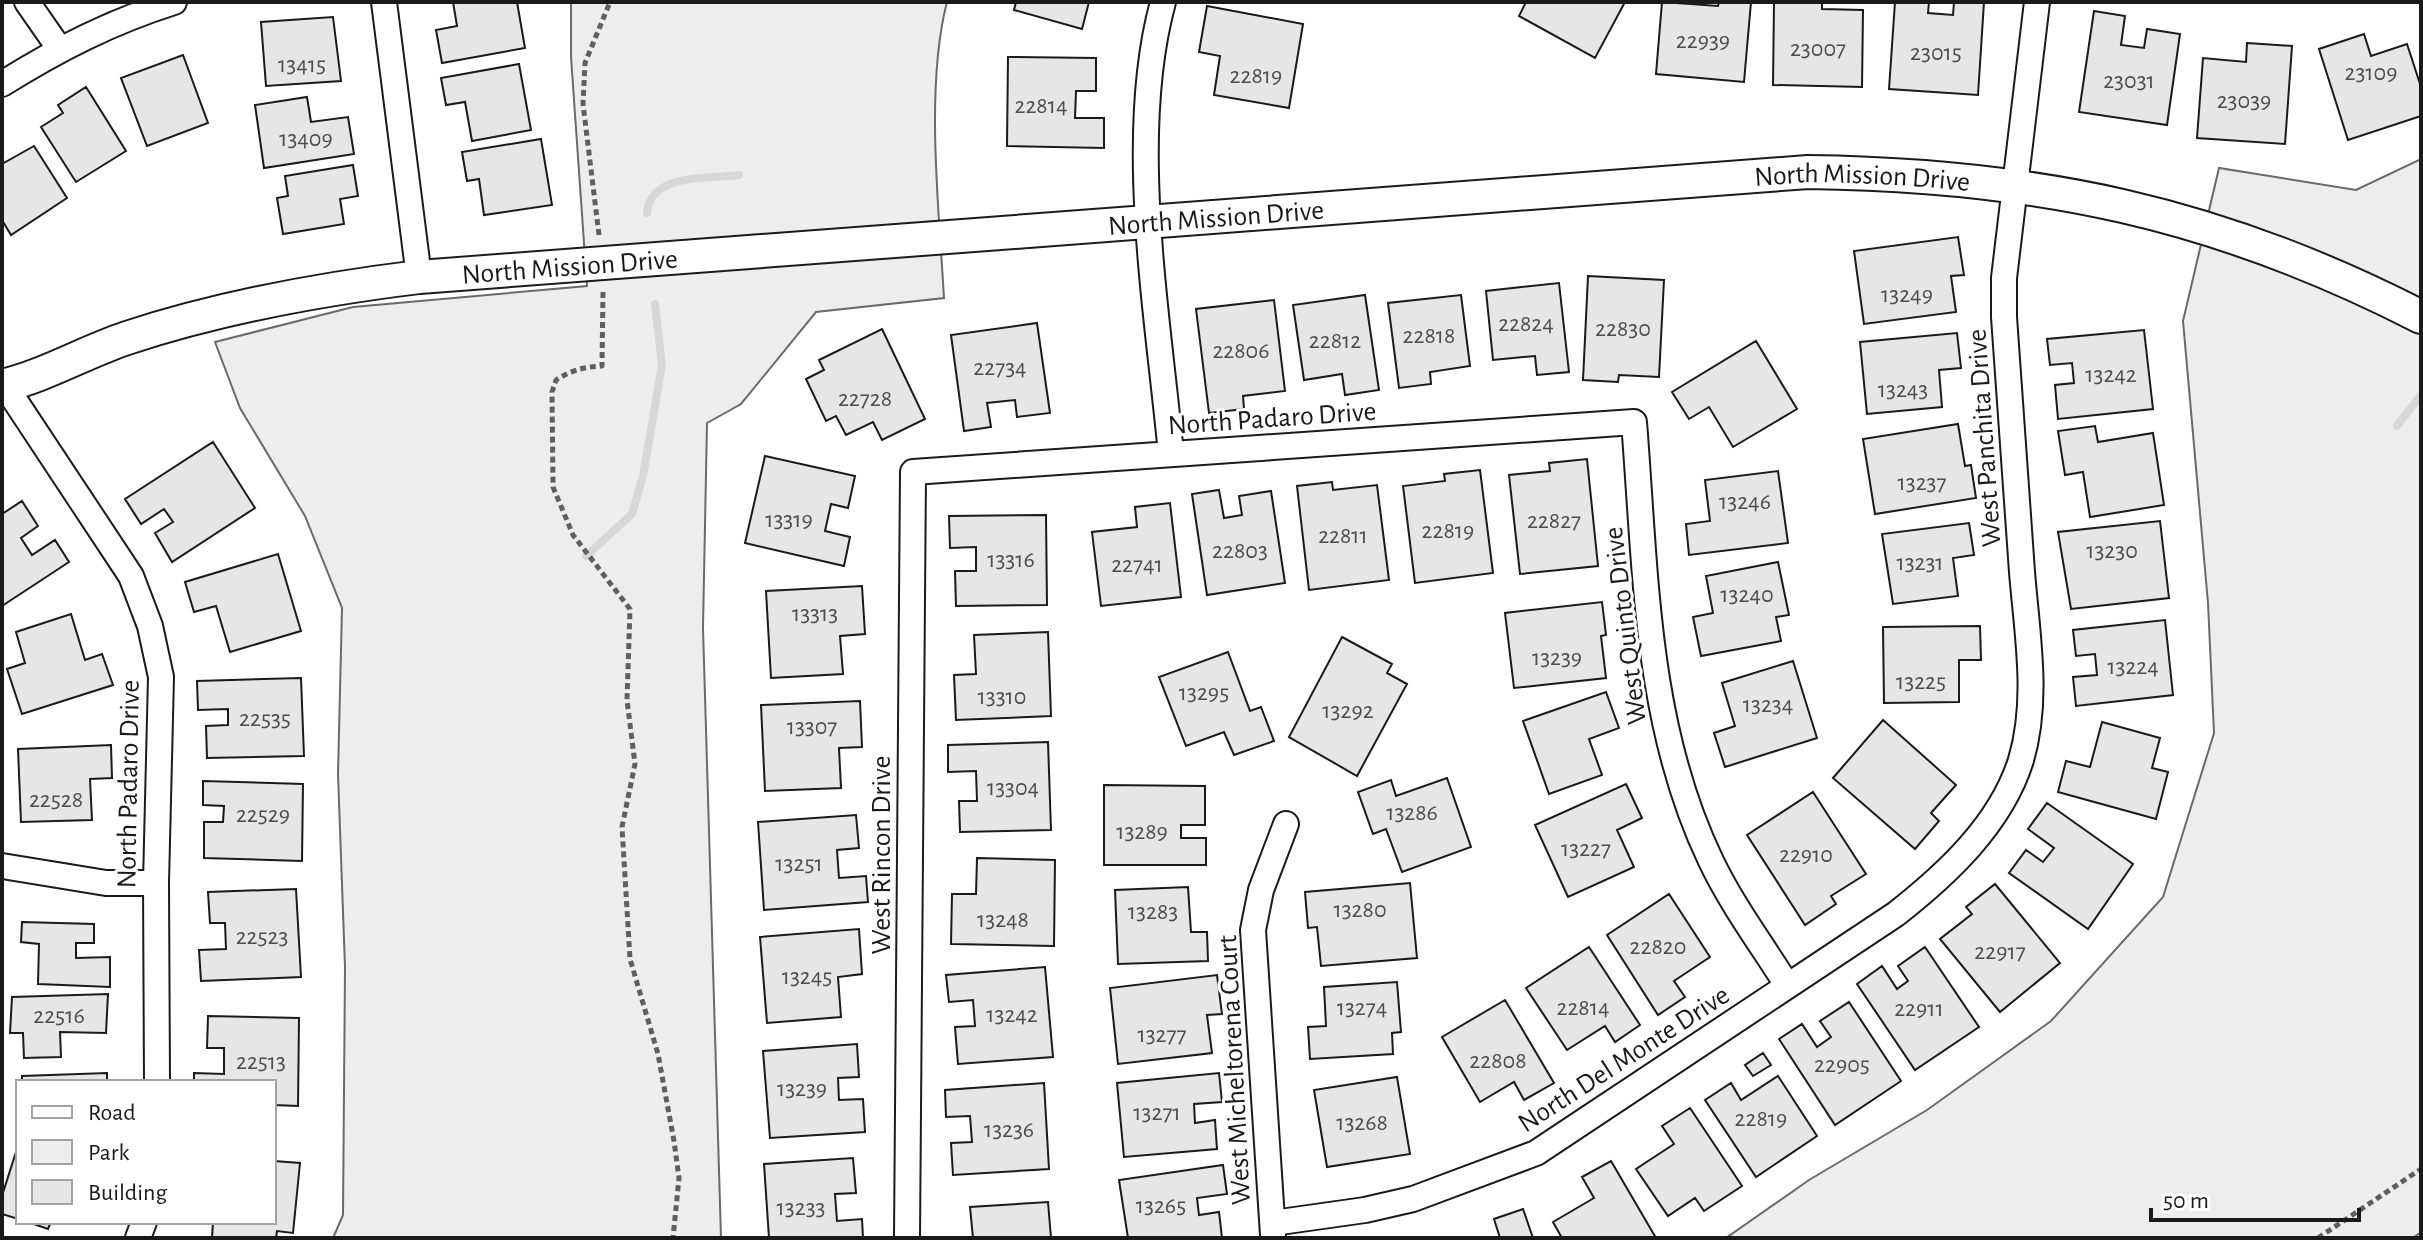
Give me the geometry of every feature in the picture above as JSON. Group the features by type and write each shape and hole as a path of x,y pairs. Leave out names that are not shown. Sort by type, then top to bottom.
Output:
{"street":[{"path":"27,2 59,48"},
{"path":"2,84 59,48 105,25 174,2"},
{"path":"384,2 419,277"},
{"path":"1163,2 1149,85 1147,178 1171,454"},
{"name":"West Panchita Drive","path":"1963,853 1999,809 2020,762 2028,727 2031,654 2004,317 2013,184 2037,2"},
{"name":"North Mission Drive","path":"3,385 143,334 287,299 419,277 1808,172 1898,173 2013,184 2170,215 2239,237 2365,288 2421,317"},
{"name":"North Padaro Drive","path":"3,385 131,576 150,626 161,677 156,883 157,1080"},
{"name":"North Padaro Drive","path":"913,472 1634,422"},
{"name":"West Quinto Drive","path":"1634,422 1653,660 1671,754 1712,864 1787,985"},
{"name":"West Rincon Drive","path":"907,1238 913,472"},
{"name":"West Micheltorena Court","path":"1273,1230 1253,930 1261,890 1286,824"},
{"name":"North Del Monte Drive","path":"1273,1230 1413,1199 1536,1153 1896,914 1935,884 1963,853"},
{"path":"2,866 106,883 156,883"}],"path":[{"path":"599,239 583,104 585,63 610,2"},
{"path":"603,291 602,366 581,367 569,372 556,380 552,392 553,487 573,535 630,609 627,700 635,764 622,827 630,905 630,959 658,1054 679,1178 673,1238"},
{"path":"2318,1238 2421,1169"}],"green space":[{"path":"571,2 947,2 940,35 935,109 944,298 816,312 741,404 707,423 703,628 721,1238 333,1238 343,1215 345,967 338,774 342,608 305,516 240,408 215,342 353,307 587,286 571,57"},
{"path":"2421,159 2421,1232 2413,1238 1726,1238 1809,1180 1927,1110 2051,1021 2163,897 2214,733 2208,603 2183,321 2219,168 2356,190"}],"building":[{"path":"453,2 517,2 525,48 442,63 436,30 457,26"},
{"path":"1016,2 1089,2 1082,29 1014,10"},
{"path":"1526,2 1625,2 1595,58 1519,16"},
{"path":"1662,2 1718,6 1719,2 1751,2 1744,82 1656,74"},
{"path":"1774,2 1822,2 1822,9 1863,10 1862,87 1773,85"},
{"path":"1895,2 1929,2 1928,13 1953,15 1954,2 1984,2 1978,95 1889,89"},
{"path":"1207,6 1303,24 1289,108 1214,95 1220,56 1199,52"},
{"path":"2094,11 2125,16 2121,45 2144,48 2147,29 2180,34 2167,125 2079,112"},
{"path":"333,17 341,81 266,86 261,22"},
{"path":"2364,34 2371,56 2407,44 2421,87 2421,116 2348,140 2319,49"},
{"path":"2247,43 2292,46 2285,144 2197,138 2203,58 2246,62"},
{"path":"183,55 208,123 147,146 121,78"},
{"path":"1008,57 1096,58 1096,91 1076,91 1075,118 1104,118 1104,148 1007,146"},
{"path":"519,64 531,130 472,141 465,102 446,105 441,78"},
{"path":"86,87 126,151 76,182 41,127 63,113 58,105"},
{"path":"307,97 311,122 348,117 354,154 264,168 255,105"},
{"path":"541,139 552,205 484,215 479,179 467,181 462,152"},
{"path":"34,146 67,198 11,235 2,220 2,164"},
{"path":"353,165 358,196 340,199 344,224 283,234 277,198 288,196 285,176"},
{"path":"1958,237 1964,275 1951,276 1956,312 1864,324 1854,251"},
{"path":"1588,276 1664,280 1659,377 1619,375 1618,382 1583,380"},
{"path":"1559,283 1569,372 1537,375 1535,356 1493,360 1486,291"},
{"path":"1365,295 1379,390 1345,395 1342,374 1304,380 1293,305"},
{"path":"1461,295 1470,366 1430,372 1431,384 1399,388 1388,303"},
{"path":"1274,300 1285,391 1243,396 1244,409 1209,413 1196,309"},
{"path":"1037,323 1050,413 1017,417 1015,400 987,403 991,427 964,431 951,335"},
{"path":"882,329 925,419 882,440 873,422 846,435 836,416 826,421 806,379 824,370 819,360"},
{"path":"2144,330 2153,409 2058,419 2055,385 2074,383 2072,363 2050,365 2047,339"},
{"path":"1957,333 1961,368 1939,370 1942,407 1867,414 1860,342"},
{"path":"1756,341 1797,409 1733,447 1709,407 1689,419 1672,392"},
{"path":"1958,424 1965,466 1971,465 1976,498 1875,514 1863,439"},
{"path":"2095,426 2098,442 2153,433 2164,505 2090,517 2083,472 2065,475 2058,431"},
{"path":"213,442 255,508 172,562 155,533 173,522 164,509 141,524 125,499"},
{"path":"765,456 855,476 848,508 831,504 825,531 850,537 844,566 745,543"},
{"path":"1587,459 1598,566 1520,574 1509,475 1550,471 1549,463"},
{"path":"1480,470 1493,573 1415,583 1403,486 1445,481 1444,474"},
{"path":"1778,471 1788,543 1689,555 1686,524 1710,521 1705,480"},
{"path":"1332,482 1333,490 1377,485 1389,580 1309,590 1297,486"},
{"path":"1219,490 1224,518 1242,515 1239,496 1271,491 1285,583 1207,595 1192,494"},
{"path":"22,501 38,526 21,538 32,555 55,540 69,562 2,606 2,514"},
{"path":"1170,503 1181,597 1101,606 1092,532 1137,527 1135,507"},
{"path":"1046,515 1047,605 956,606 955,571 976,571 976,547 950,548 949,516"},
{"path":"2160,521 2169,598 2071,609 2058,532"},
{"path":"1969,523 1974,555 1953,558 1958,596 1893,604 1882,534"},
{"path":"278,554 301,631 230,652 216,606 194,612 185,582"},
{"path":"1778,562 1789,615 1776,617 1781,641 1701,656 1693,617 1713,613 1706,576"},
{"path":"862,586 865,634 840,636 843,674 771,678 766,591"},
{"path":"1602,602 1606,635 1601,636 1606,678 1514,688 1505,613"},
{"path":"71,614 85,660 102,654 113,685 22,714 7,669 25,663 16,632"},
{"path":"2165,620 2173,695 2076,706 2073,677 2097,675 2095,654 2076,656 2073,630"},
{"path":"1980,626 1981,660 1959,660 1959,702 1884,703 1883,627"},
{"path":"1048,632 1051,716 956,720 954,675 976,674 974,635"},
{"path":"1342,637 1392,664 1387,673 1407,684 1357,776 1289,737"},
{"path":"1228,652 1250,711 1261,707 1274,741 1234,755 1224,732 1186,746 1159,677"},
{"path":"1793,661 1817,738 1725,767 1714,733 1735,726 1722,683"},
{"path":"301,678 304,756 207,758 206,726 228,725 228,709 198,710 197,681"},
{"path":"1606,692 1619,728 1589,739 1602,775 1549,794 1523,721"},
{"path":"860,701 862,747 839,748 841,788 765,791 761,705"},
{"path":"1883,720 1956,785 1931,813 1939,821 1915,849 1833,778"},
{"path":"2102,722 2160,738 2152,768 2168,772 2156,819 2058,792 2066,761 2090,767"},
{"path":"1048,742 1051,830 960,832 959,801 977,801 976,771 948,772 948,745"},
{"path":"111,745 112,778 90,779 92,820 21,822 18,749"},
{"path":"1447,778 1471,847 1402,872 1386,829 1373,834 1358,792 1391,780 1396,796"},
{"path":"203,781 303,784 302,861 204,858 204,822 223,822 224,806 203,805"},
{"path":"1626,784 1642,818 1617,830 1634,867 1568,897 1535,825"},
{"path":"1104,785 1205,786 1205,825 1181,825 1181,838 1206,838 1206,865 1104,865"},
{"path":"1813,792 1866,874 1831,896 1836,904 1805,925 1747,835"},
{"path":"2047,803 2133,864 2088,929 2009,873 2026,850 2043,862 2054,848 2028,829"},
{"path":"856,815 859,848 837,850 839,878 866,876 868,902 764,910 758,822"},
{"path":"977,858 1055,860 1054,946 951,944 952,894 976,894"},
{"path":"1410,883 1417,958 1321,966 1317,927 1308,928 1305,892"},
{"path":"1995,884 2060,963 2000,1012 1940,939 1972,914 1966,907"},
{"path":"1188,887 1191,932 1207,932 1208,961 1118,964 1115,890"},
{"path":"296,889 301,977 201,981 199,950 226,949 225,923 210,923 208,892"},
{"path":"1669,894 1710,957 1674,981 1685,997 1658,1015 1607,935"},
{"path":"22,922 94,924 94,943 76,943 76,958 110,957 110,987 38,984 39,944 21,942"},
{"path":"859,929 862,974 838,977 841,1017 767,1023 760,937"},
{"path":"1589,947 1640,1025 1615,1042 1605,1026 1567,1050 1526,988"},
{"path":"1925,947 1979,1027 1915,1070 1857,984 1882,966 1897,989 1908,981 1898,966"},
{"path":"1045,967 1053,1057 958,1064 955,1027 975,1026 973,1000 949,1002 946,975"},
{"path":"1217,975 1222,1014 1207,1015 1212,1053 1118,1064 1110,988"},
{"path":"1397,982 1401,1032 1392,1033 1393,1054 1310,1059 1308,1027 1326,1026 1324,987"},
{"path":"108,994 106,1033 60,1032 61,1057 24,1058 23,1033 10,1033 12,997"},
{"path":"1505,1000 1554,1083 1524,1100 1514,1082 1480,1102 1442,1037"},
{"path":"1849,1002 1901,1081 1835,1125 1779,1039 1802,1024 1817,1047 1831,1037 1820,1021"},
{"path":"208,1016 299,1018 298,1106 276,1105 276,1080 194,1080 194,1073 224,1074 224,1048 207,1048"},
{"path":"857,1044 859,1077 838,1078 839,1100 863,1099 865,1132 770,1138 763,1051"},
{"path":"1763,1053 1771,1065 1753,1076 1745,1065"},
{"path":"107,1073 107,1080 22,1080 22,1076"},
{"path":"1219,1073 1222,1102 1194,1104 1195,1123 1215,1120 1217,1149 1124,1157 1117,1083"},
{"path":"1778,1076 1817,1136 1756,1177 1705,1100 1731,1083 1741,1100"},
{"path":"1397,1077 1410,1154 1327,1167 1314,1090"},
{"path":"1044,1083 1049,1169 953,1175 951,1143 972,1142 970,1116 946,1117 945,1090"},
{"path":"1690,1108 1742,1186 1704,1211 1695,1198 1668,1216 1636,1169 1674,1144 1662,1126"},
{"path":"16,1152 16,1218 2,1214 2,1196"},
{"path":"853,1158 856,1193 835,1194 837,1221 862,1219 863,1238 769,1238 764,1164"},
{"path":"276,1161 300,1163 293,1233 277,1231 276,1238 212,1238 213,1224 276,1224"},
{"path":"1611,1161 1656,1238 1562,1238 1553,1222 1594,1198 1582,1177"},
{"path":"1223,1165 1227,1194 1197,1198 1199,1215 1219,1212 1222,1238 1128,1238 1119,1180"},
{"path":"1048,1202 1051,1238 973,1238 970,1207"},
{"path":"1523,1209 1533,1238 1500,1238 1494,1219"},
{"path":"34,1224 50,1224 48,1229"}],"waterway":[{"path":"647,213 651,200 669,184 739,175"},
{"path":"586,556 632,514 643,476 662,365 655,304"},
{"path":"2397,426 2421,395"}]}
